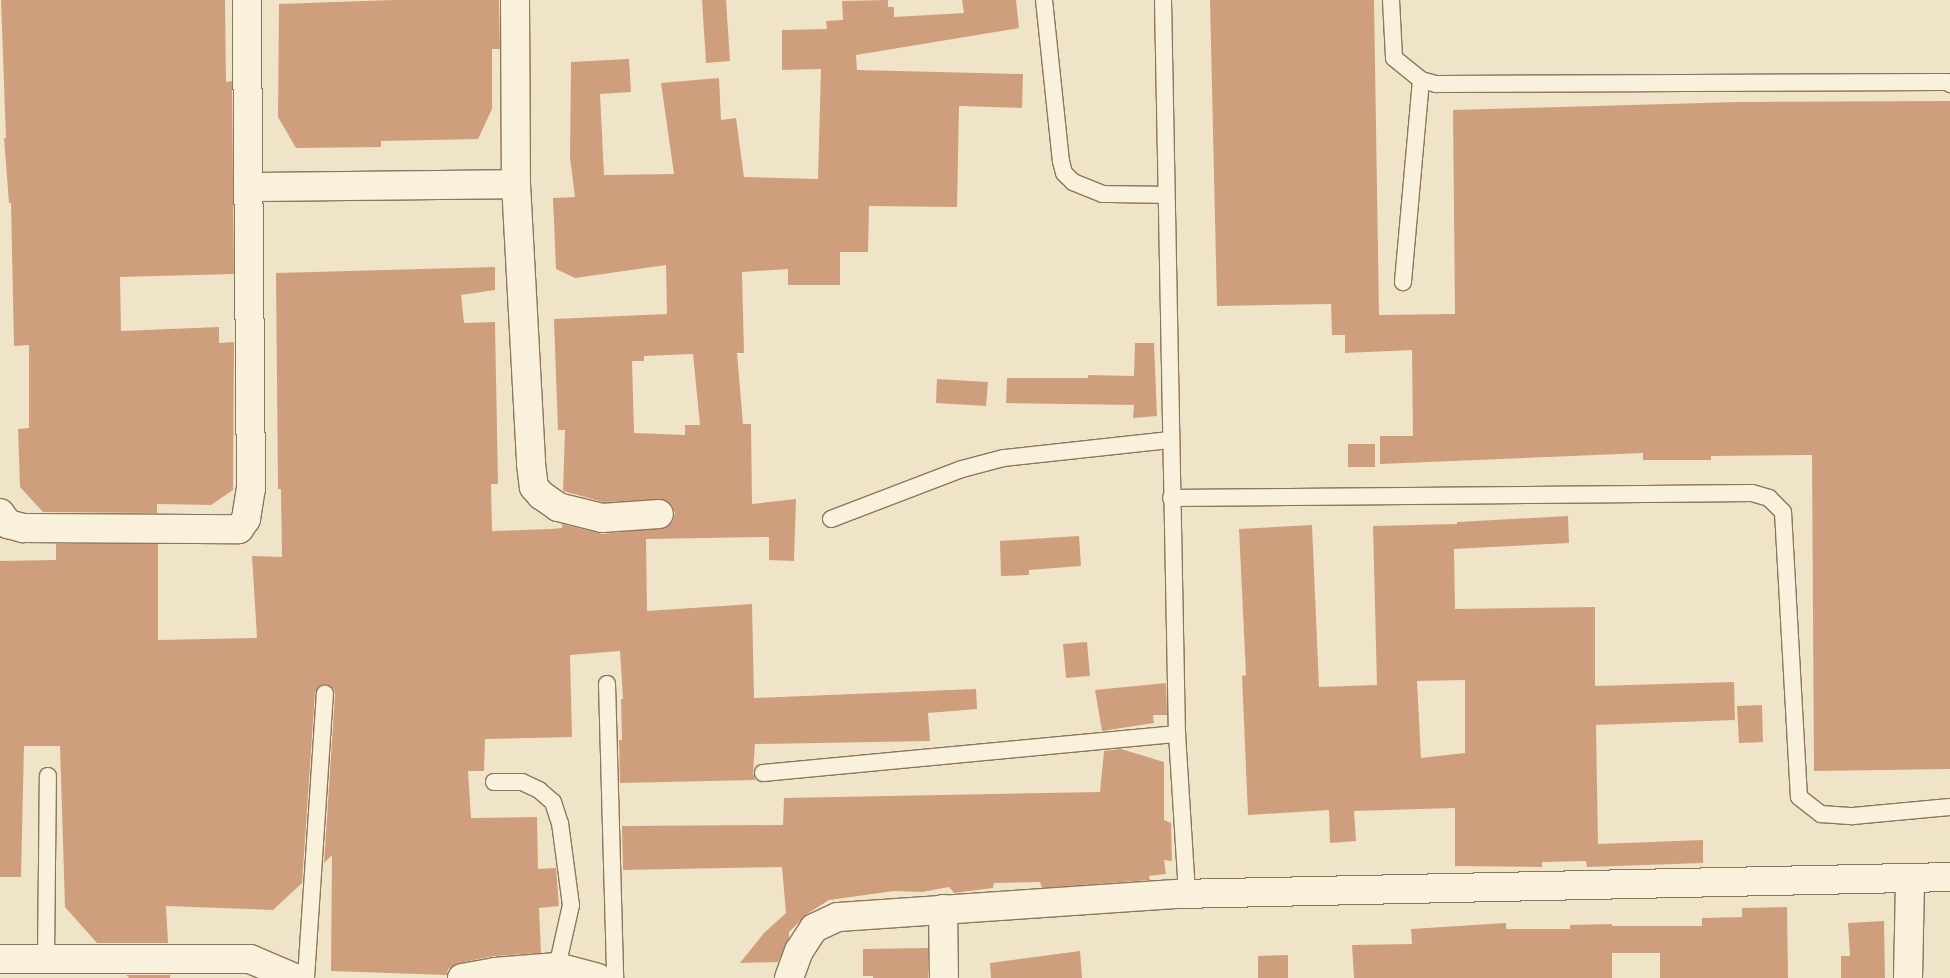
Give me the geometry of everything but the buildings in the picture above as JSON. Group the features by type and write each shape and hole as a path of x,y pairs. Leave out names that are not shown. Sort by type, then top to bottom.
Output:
{"street":[{"path":"0,513 8,524 23,528 239,529 246,519 250,489 247,0"},
{"path":"514,0 516,184 531,464 534,487 541,495 558,507 602,518 659,514"},
{"path":"248,187 516,184"},
{"path":"789,978 799,951 814,928 838,917 1187,894 1950,877"},
{"path":"1908,978 1910,879"},
{"path":"943,909 944,978"},
{"path":"0,959 250,959 263,967 295,978"},
{"path":"462,978 495,972 558,967 598,978"}],"lane":[{"path":"1044,0 1061,161 1064,173 1073,182 1103,194 1166,195"},
{"path":"1163,0 1177,734 1187,894"},
{"path":"1391,0 1394,58 1421,80 1436,84 1947,82 1950,84"},
{"path":"1403,282 1421,80"},
{"path":"831,518 962,469 1004,458 1171,440"},
{"path":"1171,498 1752,493 1769,498 1783,512 1799,797 1821,814 1845,816 1950,807"},
{"path":"607,684 615,978"},
{"path":"306,978 325,694"},
{"path":"763,773 1177,734"},
{"path":"46,958 48,776"},
{"path":"494,782 522,782 539,790 553,802 560,824 571,905 558,967"}]}
